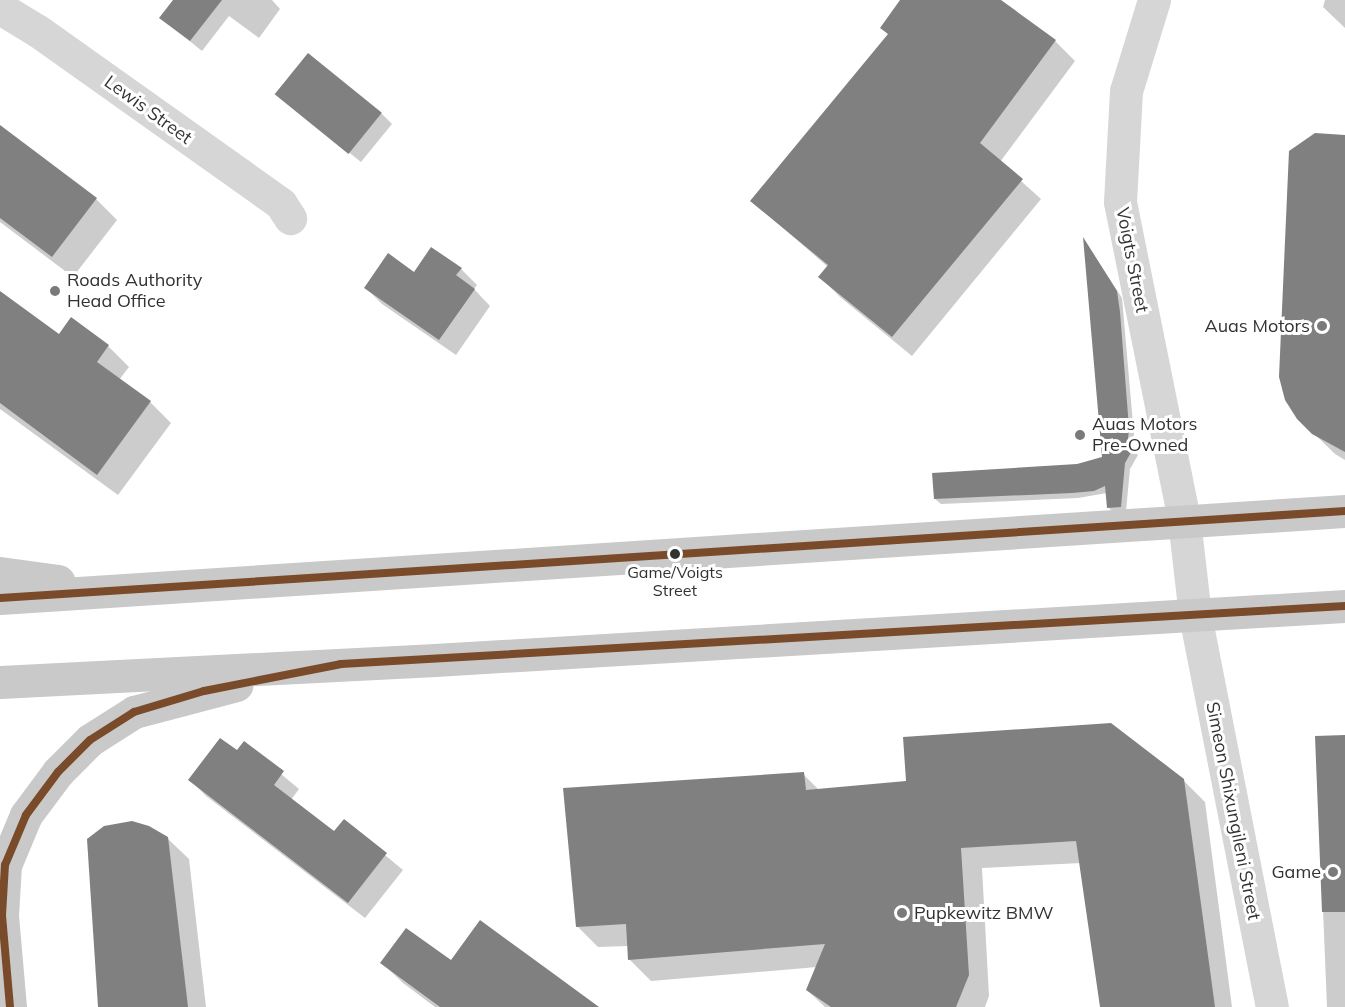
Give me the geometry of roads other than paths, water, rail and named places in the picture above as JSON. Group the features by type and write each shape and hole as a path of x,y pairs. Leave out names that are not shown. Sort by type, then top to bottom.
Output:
{"main road":[{"path":"0,598 1345,511"},
{"path":"0,573 119,591"},
{"path":"0,682 1345,606"},
{"path":"10,1007 2,915 5,865 26,815 58,772 90,740 134,712 204,691 341,664"}],"street":[{"name":"Voigts Street","path":"1154,0 1126,91 1120,202 1184,520 1195,615"},
{"name":"Lewis Street","path":"0,8 38,31 282,204 290,218"},
{"name":"Simeon Shixungileni Street","path":"1195,615 1272,1007"}],"place":[{"name":"Roads Authority Head Office","path":"55,291"},
{"name":"Auas Motors","path":"1322,326"},
{"name":"Auas Motors Pre-Owned","path":"1080,435"},
{"name":"Game/Voigts Street","path":"675,554"},
{"name":"Game","path":"1333,872"},
{"name":"Pupkewitz BMW","path":"902,913"}]}
